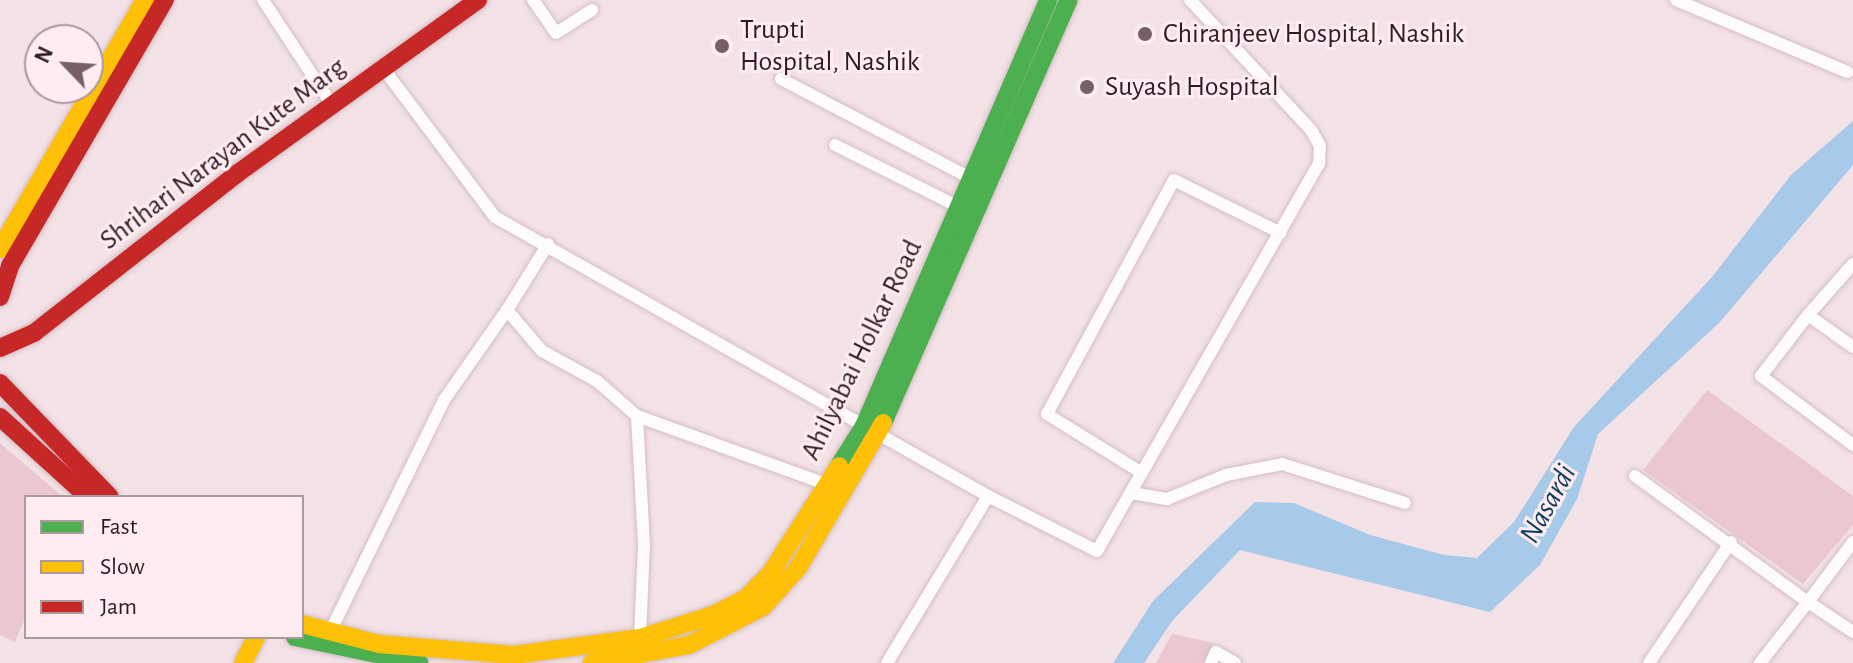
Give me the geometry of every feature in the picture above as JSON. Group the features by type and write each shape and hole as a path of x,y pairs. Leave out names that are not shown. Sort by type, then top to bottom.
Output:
{"main road":[{"path":"0,297 10,266 128,51 145,0"},
{"path":"0,249 128,51 165,0"},
{"name":"Ahilyabai Holkar Road","path":"304,638 447,653 514,655 640,638 713,615 746,598 770,574 829,485 871,430 1048,0"},
{"name":"Ahilyabai Holkar Road","path":"592,663 689,645 763,607 798,568 871,430 1069,0"},
{"name":"Shrihari Narayan Kute Marg","path":"0,348 34,333 473,1"},
{"path":"0,383 108,495"},
{"path":"0,417 86,495"},
{"name":"Ahilyabai Holkar Road","path":"304,625 326,640 419,663"},
{"path":"243,663 255,639"}],"street":[{"path":"263,0 332,105"},
{"path":"533,0 556,33 592,10"},
{"path":"383,68 495,217 548,244 988,496 1097,551 1319,164 1320,146 1311,130 1190,0"},
{"path":"1676,0 1847,72"},
{"path":"781,79 972,179"},
{"path":"835,145 961,208"},
{"path":"1142,473 1047,414 1174,180 1281,233"},
{"path":"326,640 444,400 507,310 548,244"},
{"path":"1853,264 1763,372 1762,381 1853,445"},
{"path":"507,310 542,351 597,381 637,416 829,485"},
{"path":"1808,315 1853,347"},
{"path":"637,416 644,545 640,638"},
{"path":"1132,493 1167,499 1226,475 1282,464 1405,503"},
{"path":"1635,476 1853,632"},
{"path":"887,663 988,496"},
{"path":"1649,663 1731,542"},
{"path":"1760,663 1853,542"},
{"path":"1211,663 1216,652 1235,663"}],"shaded area":[{"path":"1707,390 1853,496 1853,525 1803,584 1643,470"},
{"path":"0,443 61,495 24,495 24,620 15,642 0,635"},
{"path":"1172,634 1214,643 1203,663 1156,663"}],"water":[{"name":"Nasardi","path":"1853,121 1853,165 1719,323 1598,434 1577,499 1540,565 1490,612 1240,550 1172,621 1144,663 1113,663 1153,601 1255,502 1294,503 1370,535 1444,555 1477,558 1514,522 1574,427 1712,277 1791,175"}],"traffic: fast":[{"path":"839,466 864,426 1048,0"},
{"path":"883,423 1069,0"},
{"path":"304,639 419,663"}],"traffic: slow":[{"path":"0,249 145,0"},
{"path":"592,663 689,645 763,607 798,568 883,423"},
{"path":"304,625 379,644 514,655 640,638 713,615 746,598 770,574 839,466"},
{"path":"243,663 255,639"}],"traffic: jam":[{"path":"0,297 10,266 165,0"},
{"path":"0,348 34,333 238,173 478,0"},
{"path":"0,383 108,495"},
{"path":"0,417 86,495"}],"place":[{"name":"Chiranjeev Hospital, Nashik","path":"1145,34"},
{"name":"Trupti Hospital, Nashik","path":"722,46"},
{"name":"Suyash Hospital","path":"1087,87"}]}
